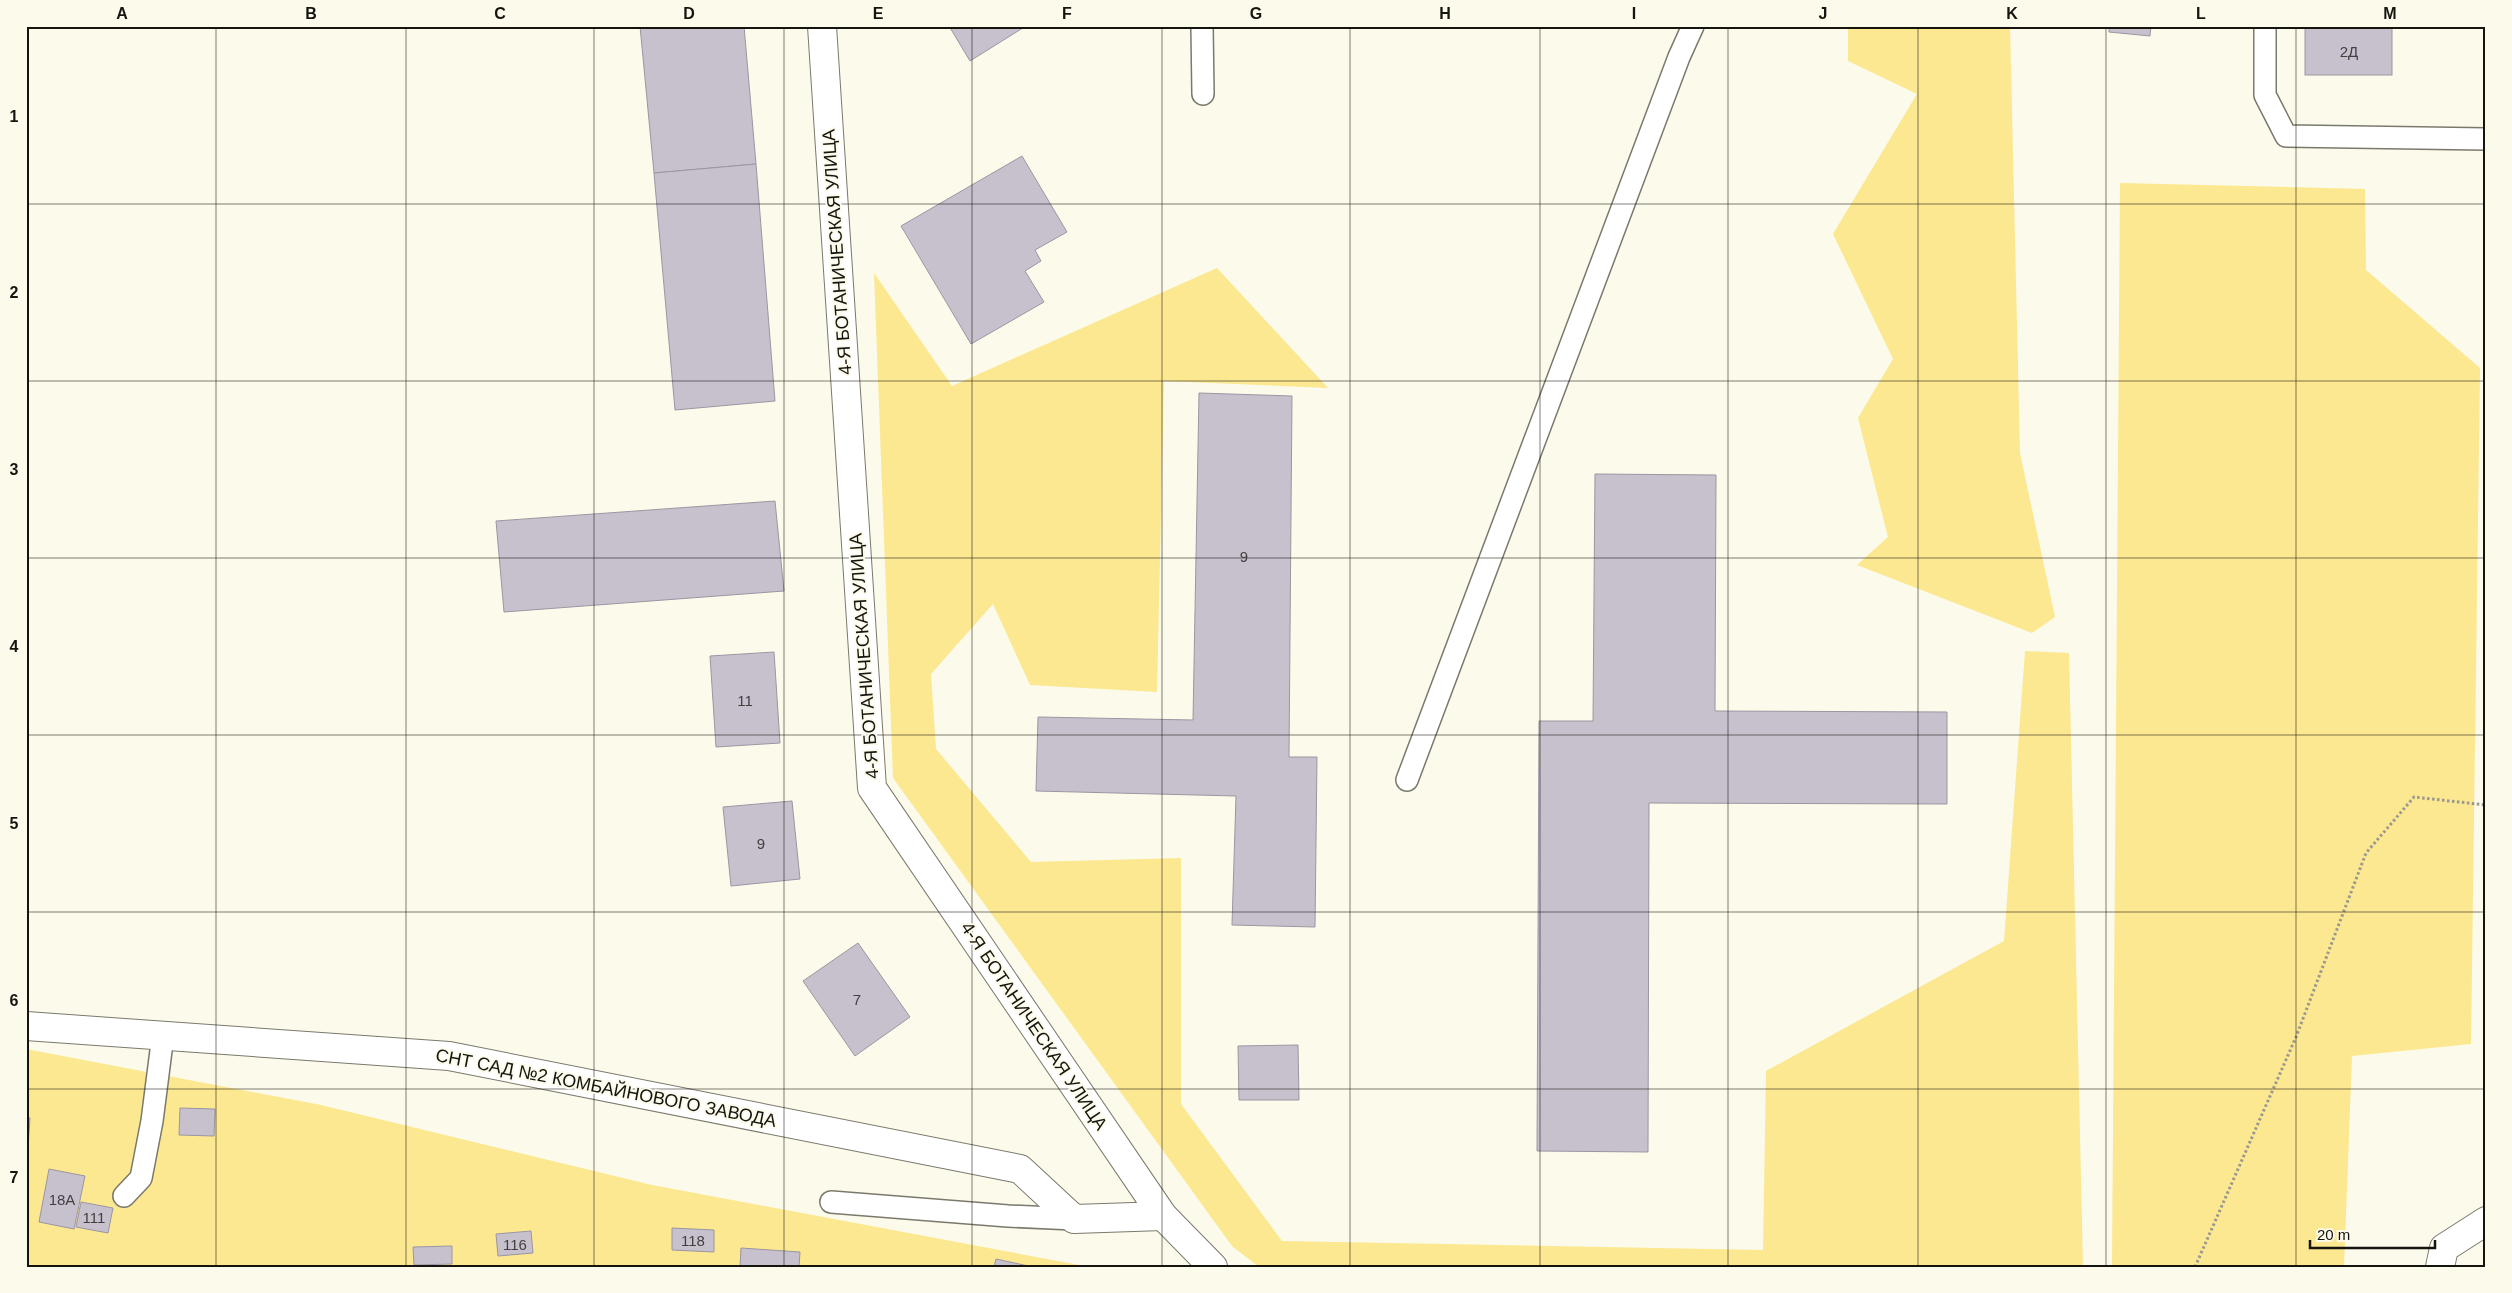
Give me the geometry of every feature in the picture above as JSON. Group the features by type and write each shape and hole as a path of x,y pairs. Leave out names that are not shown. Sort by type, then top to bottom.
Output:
{"street":[{"name":"4-Я БОТАНИЧЕСКАЯ УЛИЦА","path":"822,26 872,788 1163,1216 1201,1261"},
{"name":"СНТ САД №2 КОМБАЙНОВОГО ЗАВОДА","path":"26,1026 448,1056 1020,1169 1074,1219"},
{"path":"1074,1219 1163,1216"},
{"path":"2440,1267 2444,1248 2486,1221"}],"lane":[{"path":"1202,26 1203,94"},
{"path":"1407,780 1692,26"},
{"path":"2265,26 2265,94 2286,136 2486,138"},
{"path":"124,1196 141,1178 152,1121 163,1035"},
{"path":"831,1202 1008,1216 1074,1219"}],"path":[{"path":"2195,1267 2296,1037 2366,853 2414,797 2486,805"}],"shaded area":[{"path":"1848,26 2010,26 2020,453 2055,617 2032,633 1857,565 1888,537 1858,418 1893,359 1833,234 1917,94 1848,61"},
{"path":"2120,183 2365,189 2366,270 2480,368 2471,1044 2352,1056 2344,1267 2112,1267"},
{"path":"1217,268 1328,388 1164,381 1157,692 1030,685 993,604 931,674 936,749 1031,862 1181,858 1181,1104 1282,1241 1763,1250 1766,1071 2004,941 2025,651 2069,653 2083,1267 1259,1267 1232,1246 893,778 874,273 952,386"},
{"path":"26,1049 321,1105 652,1185 1090,1267 26,1267"}],"building":[{"path":"640,26 744,26 756,164 654,173"},
{"path":"949,26 1026,26 970,61"},
{"path":"2109,26 2151,26 2150,36 2109,32"},
{"path":"2305,26 2392,26 2392,75 2305,75"},
{"path":"1022,156 1067,232 1035,250 1041,261 1025,271 1044,302 971,344 901,226"},
{"path":"756,164 775,401 675,410 654,173"},
{"path":"1199,393 1292,396 1289,757 1317,757 1315,927 1232,925 1236,796 1036,791 1038,717 1193,720"},
{"path":"1595,474 1716,475 1715,711 1947,712 1947,804 1649,803 1648,1152 1537,1151 1539,721 1593,721"},
{"path":"775,501 784,591 504,612 496,521"},
{"path":"774,652 780,743 716,747 710,656"},
{"path":"792,801 800,879 731,886 723,807"},
{"path":"858,943 910,1017 855,1056 803,981"},
{"path":"1298,1045 1299,1100 1239,1100 1238,1046"},
{"path":"180,1108 215,1109 214,1136 179,1135"},
{"path":"26,1118 30,1118 27,1161 26,1161"},
{"path":"49,1169 85,1176 74,1229 39,1222"},
{"path":"81,1202 113,1208 108,1233 76,1227"},
{"path":"672,1228 714,1230 714,1252 672,1250"},
{"path":"531,1231 533,1253 498,1256 496,1234"},
{"path":"452,1246 452,1264 414,1265 413,1247"},
{"path":"741,1248 800,1252 799,1267 740,1267"},
{"path":"996,1259 1033,1267 994,1267"}]}
